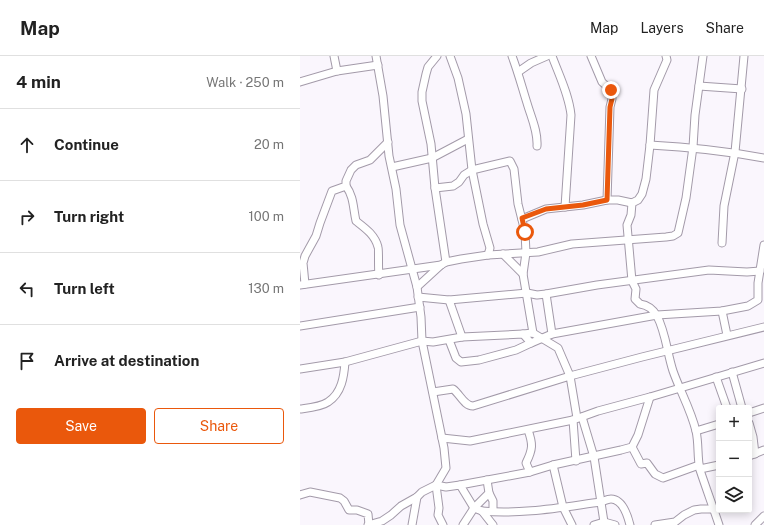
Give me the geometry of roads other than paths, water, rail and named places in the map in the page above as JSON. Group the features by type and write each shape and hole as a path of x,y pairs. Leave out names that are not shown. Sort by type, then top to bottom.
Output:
{"street":[{"path":"334,56 337,70"},
{"path":"300,495 310,492 340,498 344,501 349,510 357,510 368,514 368,525 382,521 400,506 436,485 446,468 442,438 422,342 417,287 400,224 396,189 389,156 383,96 376,56"},
{"path":"437,56 428,67 422,92 422,101 431,144 444,264"},
{"path":"450,56 458,78 466,114 472,170 483,224 490,248 488,255"},
{"path":"512,56 534,127 537,139 536,146"},
{"path":"518,72 531,63 547,56"},
{"path":"552,56 568,97 570,108 565,207"},
{"path":"591,56 602,82 611,90 612,99 610,107 607,200"},
{"path":"522,218 546,209 583,205 607,200 618,200 632,203 638,200 642,194 646,179 654,90 667,60 666,56"},
{"path":"346,186 332,191 316,236 305,256 303,285 379,275 488,255 526,253 556,249 572,244 629,241 673,236 678,233 683,213 693,147 695,115 703,56"},
{"path":"722,243 724,206 735,152 744,56"},
{"path":"300,82 337,70 378,65"},
{"path":"699,86 742,89"},
{"path":"392,167 432,158 468,139"},
{"path":"379,275 379,247 370,233 356,221 354,201 346,186 346,181 351,170 356,165 370,160 388,142"},
{"path":"650,145 693,147 735,152 764,158"},
{"path":"435,188 453,186 459,182 464,175 472,170 510,161 514,169 518,204 525,232 526,253 524,274 533,333"},
{"path":"632,203 631,215 627,225 632,281 636,289 635,299 640,304 646,305 656,315 668,350 673,371 681,388 696,431 700,467 715,506 719,525"},
{"path":"449,340 456,358 463,362 479,360 516,350 552,334 656,315 722,311 748,306 758,300 758,283 764,245"},
{"path":"503,254 524,274"},
{"path":"417,287 444,264"},
{"path":"418,297 449,300 526,293 537,295 709,270 747,272 760,271"},
{"path":"546,294 552,334"},
{"path":"449,300 462,337"},
{"path":"300,326 420,307"},
{"path":"722,311 727,335"},
{"path":"433,392 453,389 460,395 467,405 473,406 570,376 727,335 764,327"},
{"path":"300,369 345,362 422,342 433,342 462,337 533,333 558,348 570,376 577,418 576,461"},
{"path":"523,334 531,343"},
{"path":"300,409 328,402 339,390 344,379 345,362"},
{"path":"442,438 470,441 528,430 577,418 764,363"},
{"path":"732,372 741,405"},
{"path":"716,377 726,405"},
{"path":"632,447 638,434 650,397"},
{"path":"752,413 764,408"},
{"path":"577,418 594,457 604,522"},
{"path":"696,431 716,425"},
{"path":"528,430 532,441 532,451 526,462 530,472"},
{"path":"752,434 752,455 764,450"},
{"path":"436,485 446,487 530,472 553,465 594,457 632,447"},
{"path":"632,447 641,464 647,463 655,474 663,478 700,467 716,465"},
{"path":"553,465 563,507 572,525"},
{"path":"487,480 493,511"},
{"path":"436,485 439,508 438,515 443,525"},
{"path":"460,485 474,508 482,511 514,512 601,502 612,499 616,500 622,505 627,514 630,525"},
{"path":"464,525 474,508 489,493"},
{"path":"412,525 417,497"},
{"path":"655,525 675,522 694,510 715,506"},
{"path":"482,511 493,525"},
{"path":"755,525 764,516"},
{"path":"594,525 604,522 615,525"}]}
